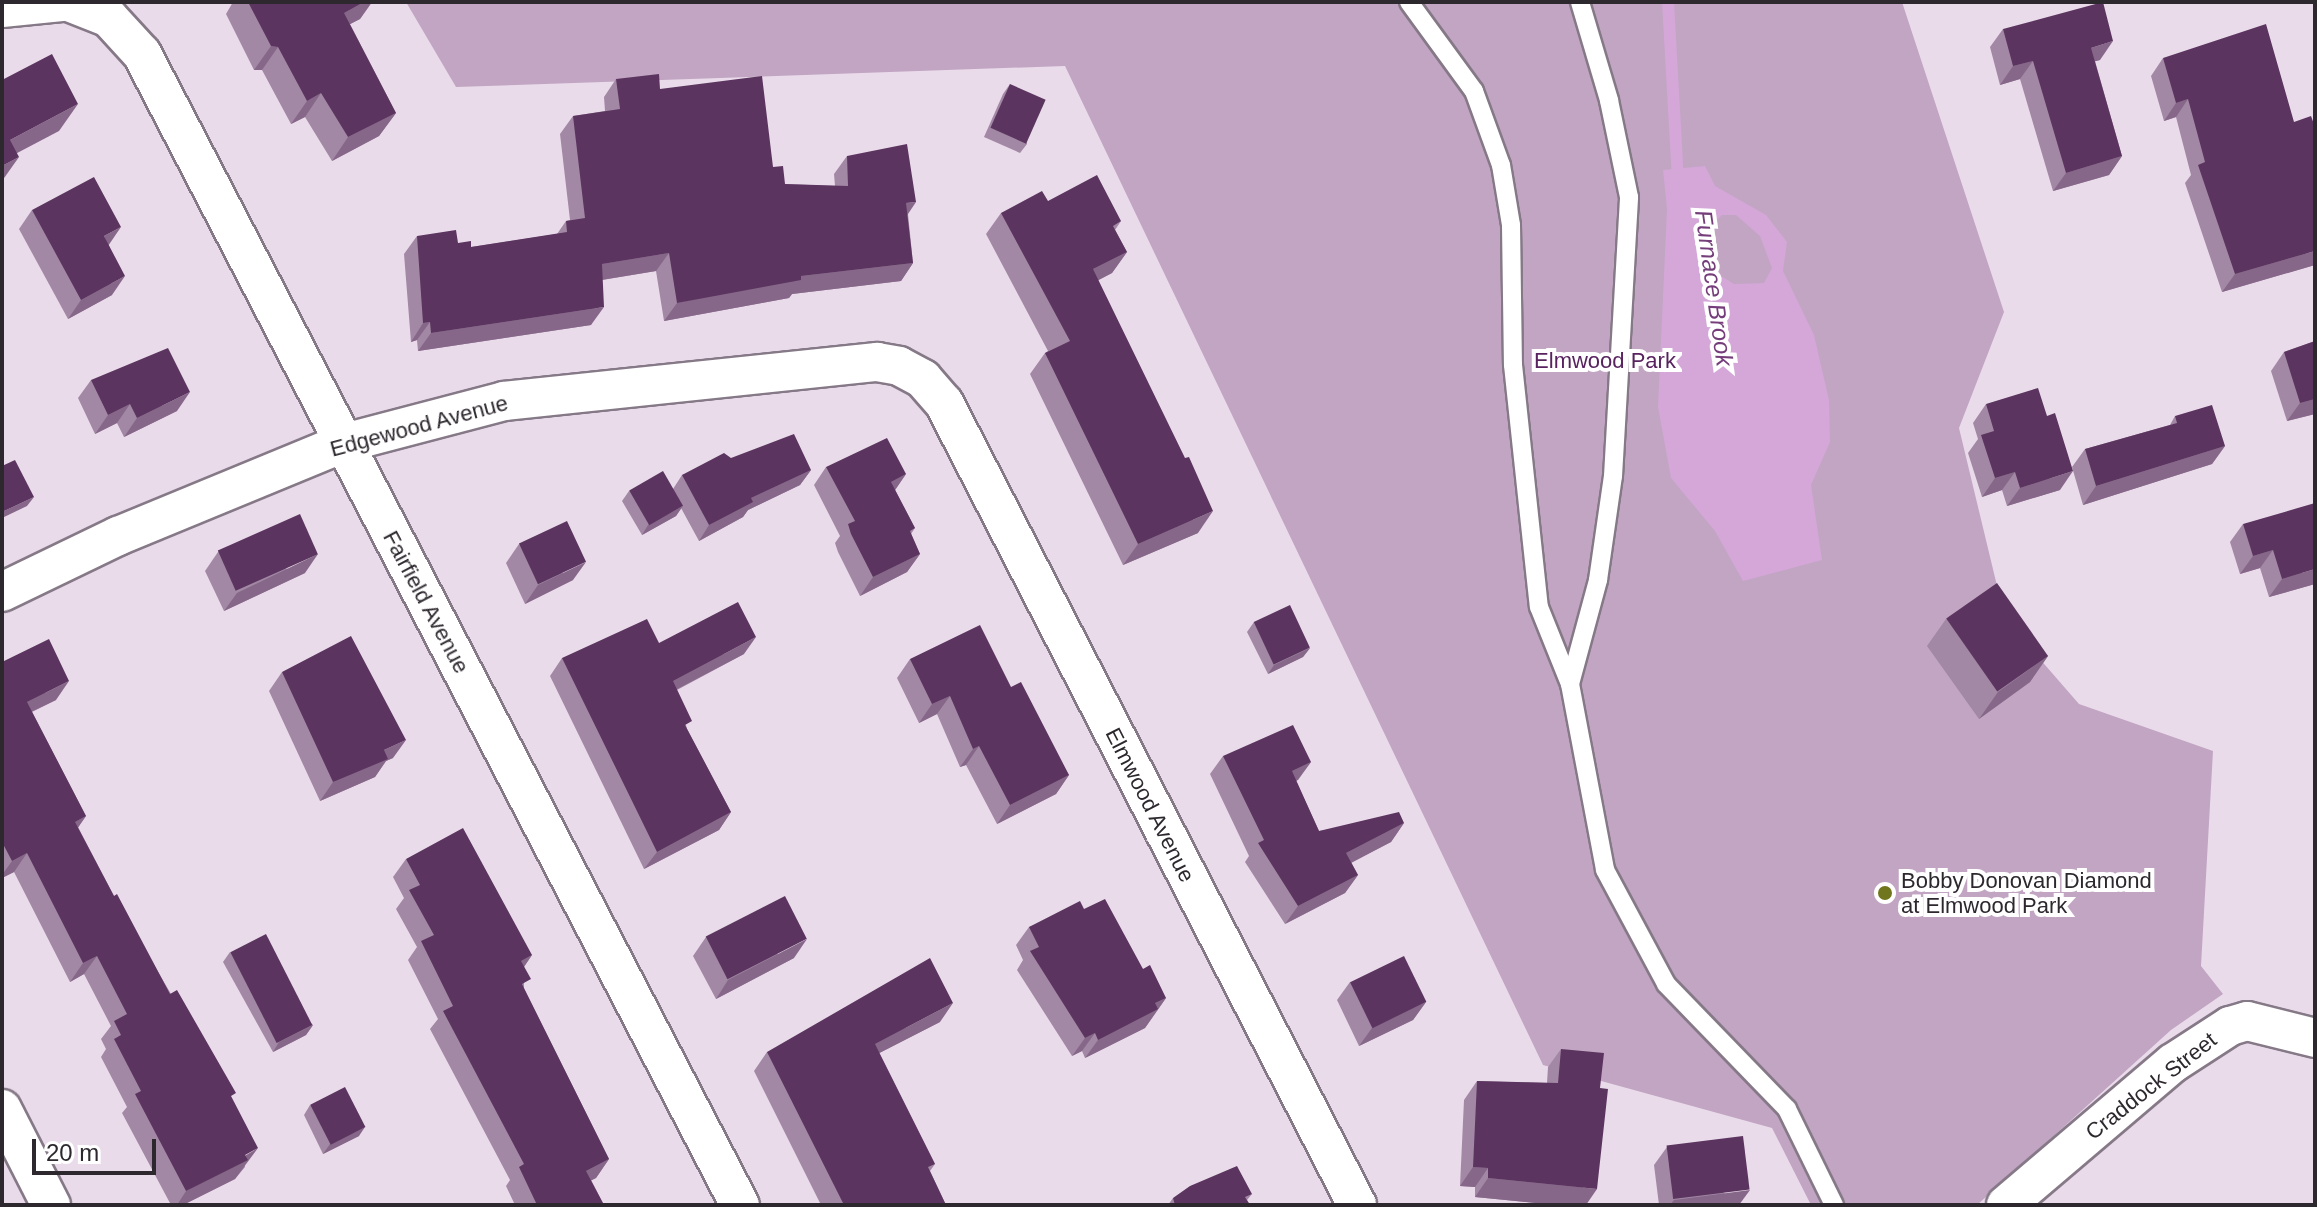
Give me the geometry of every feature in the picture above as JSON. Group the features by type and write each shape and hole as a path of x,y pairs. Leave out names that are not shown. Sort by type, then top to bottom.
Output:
{"street":[{"path":"2,8 76,5"},
{"name":"Fairfield Avenue","path":"76,5 142,54 740,1205"},
{"name":"Edgewood Avenue","path":"2,592 118,536 344,443 504,401 877,362 923,379 944,403"},
{"name":"Elmwood Avenue","path":"944,403 1357,1205"},
{"name":"Craddock Street","path":"2006,1205 2173,1063 2230,1026 2247,1021 2315,1038"},
{"path":"2,1109 51,1205"}],"lane":[{"path":"1409,2 1474,91 1501,165 1511,225 1513,365 1539,607 1570,684 1605,870 1666,984 1787,1109 1834,1205"},
{"path":"1570,684 1598,580 1613,476 1629,197 1609,100 1580,2"}],"green space":[{"name":"Elmwood Park","path":"406,2 1902,2 2004,312 1959,428 2005,619 2079,704 2213,751 2201,966 2223,994 2171,1030 1977,1205 1811,1205 1772,1128 1543,1065 1065,66 456,87"}],"water":[{"path":"1705,166 1715,186 1766,215 1787,242 1783,271 1814,335 1829,400 1830,442 1811,485 1822,560 1743,581 1715,531 1671,478 1658,407 1667,209 1663,170","holes":["1722,215 1736,215 1760,236 1772,268 1764,283 1734,284 1710,269 1702,244 1707,229"]}],"building":[{"path":"248,2 364,2 344,13 396,113 348,137 321,93 307,101 278,47 271,46"},
{"path":"2103,2 2113,41 2091,48 2122,156 2066,173 2033,61 2013,66 2003,29"},
{"path":"2266,24 2294,122 2311,116 2315,127 2315,251 2235,274 2198,165 2205,162 2188,99 2176,103 2163,58"},
{"path":"52,54 78,104 10,140 19,157 2,166 2,80"},
{"path":"659,74 660,89 762,76 773,167 783,166 785,184 848,186 847,156 907,144 916,202 906,203 913,263 801,276 801,280 677,303 669,253 602,264 604,307 431,333 430,322 423,323 417,236 456,230 458,243 471,241 471,247 567,232 566,221 585,218 573,116 620,109 616,79"},
{"path":"1010,84 1046,100 1026,144 990,128"},
{"path":"1097,175 1121,221 1113,226 1127,252 1093,269 1185,458 1189,457 1213,511 1138,544 1045,353 1070,341 1001,213 1042,191 1048,201"},
{"path":"94,177 121,227 104,236 125,276 81,300 32,210"},
{"path":"2315,341 2315,399 2300,403 2284,352"},
{"path":"168,348 190,392 137,418 130,404 108,415 91,380"},
{"path":"2038,388 2047,416 2055,413 2073,471 2020,488 2015,472 1995,478 1981,435 1994,431 1986,404"},
{"path":"2212,405 2225,446 2096,486 2085,449 2177,423 2175,416"},
{"path":"794,434 811,470 751,498 753,502 709,525 682,475 724,453 731,458"},
{"path":"887,438 906,474 891,482 915,528 910,531 920,554 873,577 851,534 848,524 855,521 826,467"},
{"path":"15,460 34,497 2,512 2,466"},
{"path":"663,471 683,506 649,525 629,491"},
{"path":"2315,503 2315,569 2282,579 2273,550 2253,556 2243,524"},
{"path":"300,514 318,554 236,591 218,551"},
{"path":"567,521 586,562 538,584 519,543"},
{"path":"1997,583 2048,656 1997,691 1946,619"},
{"path":"738,602 756,637 673,681 692,721 685,725 731,812 657,852 562,658 647,619 659,643"},
{"path":"1290,605 1310,648 1274,665 1254,622"},
{"path":"980,625 1011,687 1021,682 1069,775 1010,805 979,746 973,749 950,696 932,704 910,659"},
{"path":"351,636 406,740 384,750 388,759 333,782 282,672"},
{"path":"49,639 69,681 27,702 86,816 75,822 170,994 177,990 236,1093 231,1096 258,1148 245,1155 248,1160 186,1191 135,1094 141,1091 114,1039 121,1035 114,1021 127,1014 97,956 83,963 27,853 12,861 2,842 2,662"},
{"path":"1293,725 1311,762 1292,771 1319,831 1399,812 1404,823 1346,853 1358,875 1298,906 1258,843 1264,840 1223,756"},
{"path":"463,828 532,955 521,961 531,979 522,984 609,1159 586,1171 604,1205 537,1205 519,1167 524,1164 443,1011 453,1006 421,941 434,935 409,890 420,885 406,859"},
{"path":"785,896 807,939 727,979 706,936"},
{"path":"1105,899 1143,969 1150,965 1166,998 1155,1003 1158,1009 1098,1040 1095,1033 1085,1038 1030,951 1039,947 1029,927 1080,901 1084,909"},
{"path":"266,934 312,1025 277,1043 230,952"},
{"path":"1404,956 1426,1002 1372,1028 1350,982"},
{"path":"930,958 953,1003 875,1044 935,1164 928,1167 946,1205 844,1205 767,1052"},
{"path":"1561,1049 1604,1053 1600,1088 1608,1089 1597,1189 1488,1178 1488,1168 1473,1167 1477,1081 1558,1083"},
{"path":"345,1087 365,1127 331,1145 310,1105"},
{"path":"1743,1136 1750,1190 1673,1199 1667,1145"},
{"path":"1237,1166 1252,1194 1245,1197 1250,1205 1175,1205 1173,1198 1190,1186"}],"waterway":[{"name":"Furnace Brook","path":"1668,2 1678,182"}],"place":[{"name":"Bobby Donovan Diamond at Elmwood Park","path":"1885,893"}]}
